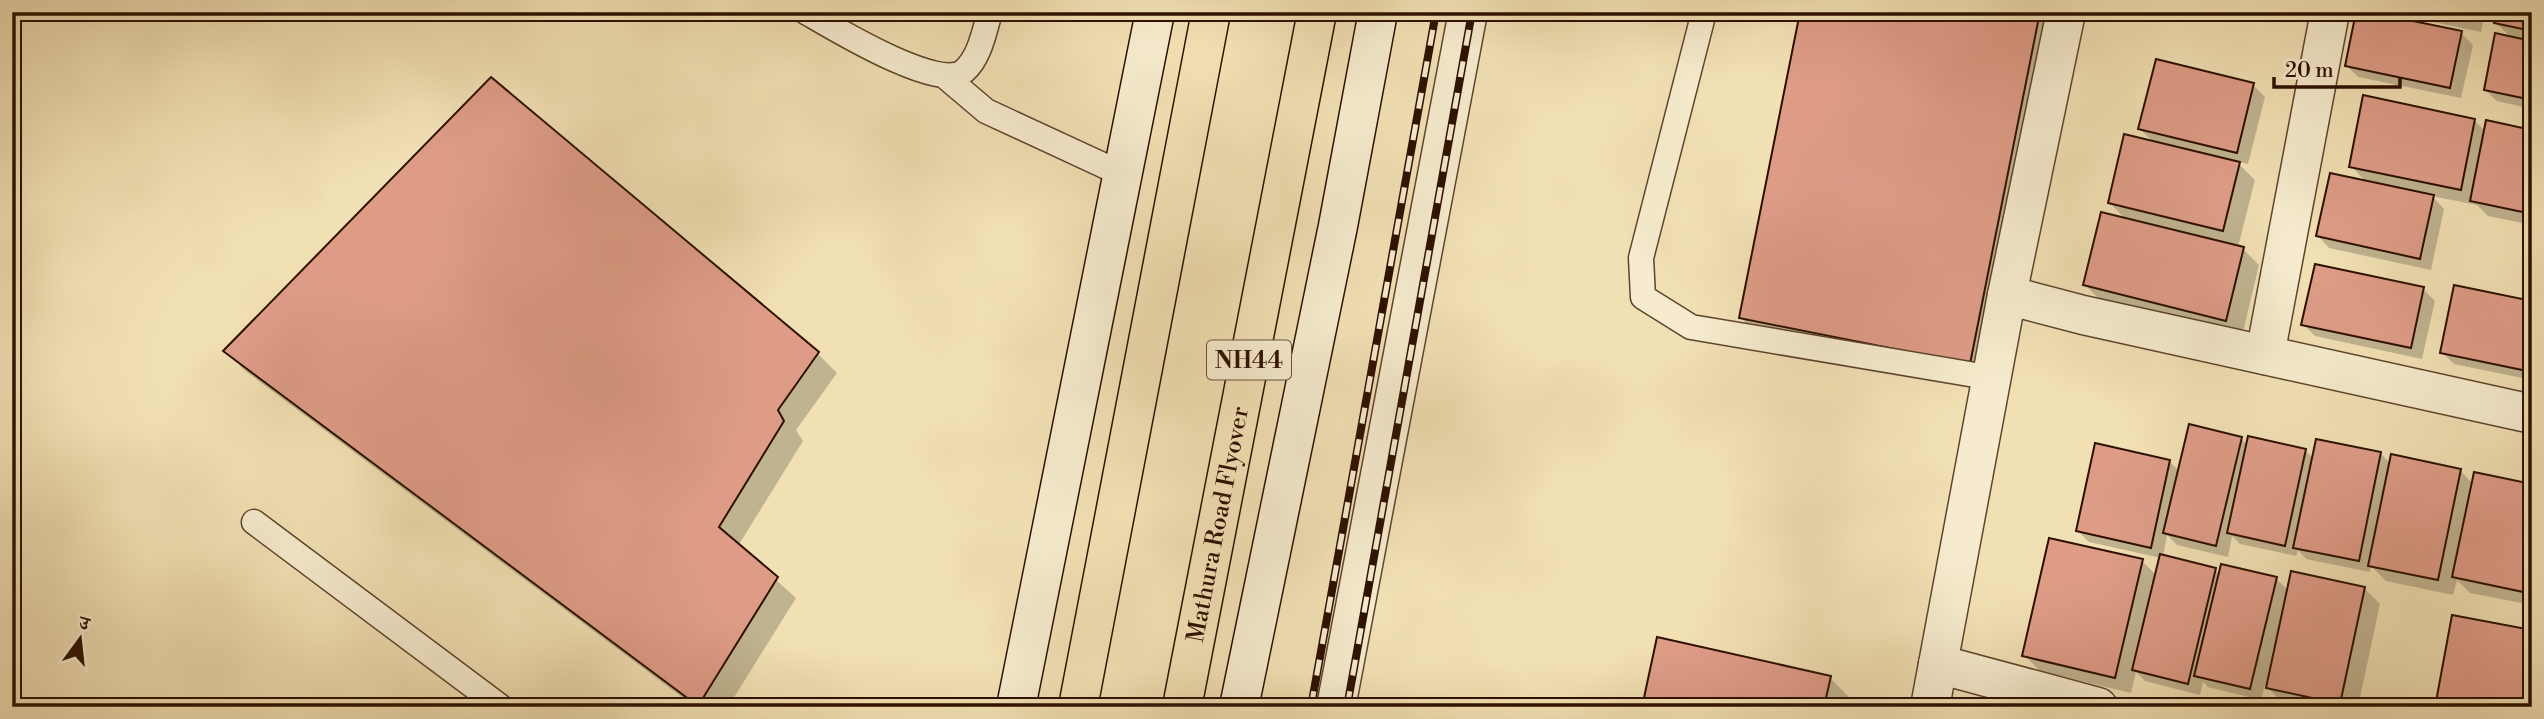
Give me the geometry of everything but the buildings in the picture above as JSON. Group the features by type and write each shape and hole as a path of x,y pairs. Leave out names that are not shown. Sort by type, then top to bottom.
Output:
{"highway":[{"path":"1078,707 1211,12"},
{"name":"Mathura Road Flyover","path":"1182,707 1317,12"}],"street":[{"path":"1016,707 1155,12"},
{"path":"1239,707 1338,226 1378,12"},
{"path":"1336,707 1468,12"},
{"path":"1930,707 2007,295 2066,12"},
{"path":"2265,355 2330,12"},
{"path":"2007,295 2083,315 2532,414"},
{"path":"1938,664 2098,707"}],"lane":[{"path":"806,12 915,69 947,78 986,111 1122,174"},
{"path":"947,78 963,72 979,48 990,12"},
{"path":"1704,12 1641,258 1643,297 1691,327 1993,378"},
{"path":"254,522 501,707"}],"railway":[{"path":"1311,707 1436,12"},
{"path":"1347,707 1472,12"}]}
